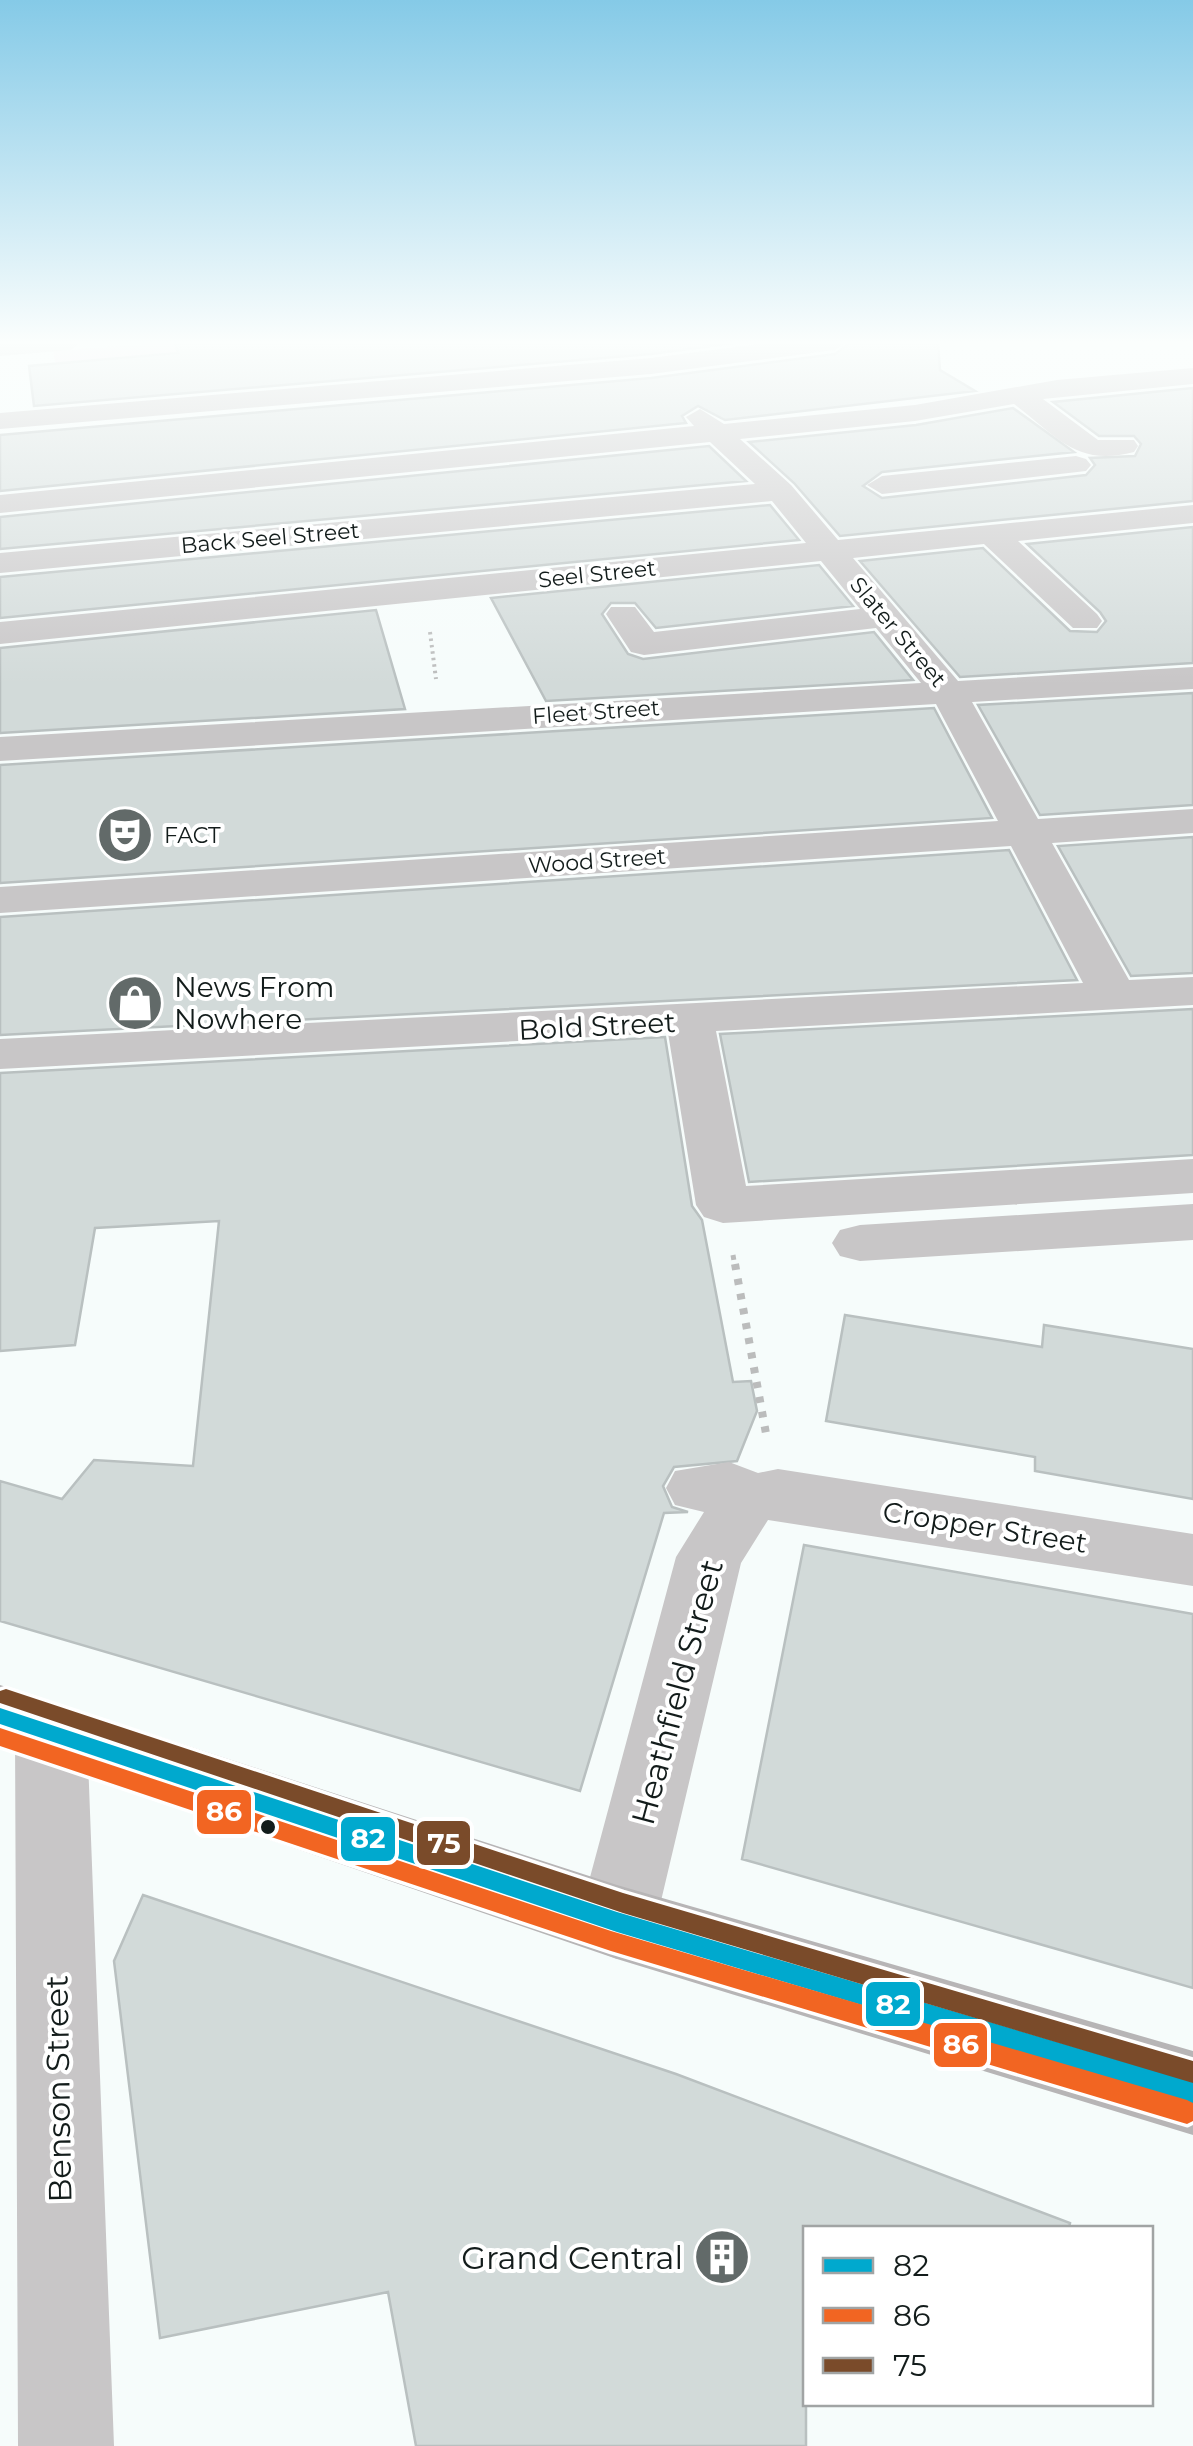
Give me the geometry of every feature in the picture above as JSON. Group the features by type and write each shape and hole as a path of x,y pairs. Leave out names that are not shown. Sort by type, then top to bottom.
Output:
{"main road":[{"path":"26,1724 616,1922 1193,2093"}],"street":[{"path":"0,504 491,456"},
{"name":"Slater Street","path":"738,456 830,551 948,692 1114,996"},
{"path":"972,456 994,474"},
{"path":"882,485 1076,465"},
{"name":"Back Seel Street","path":"0,563 775,498"},
{"name":"Seel Street","path":"0,633 1193,514"},
{"path":"993,535 1085,621"},
{"path":"623,614 644,644 887,616"},
{"name":"Fleet Street","path":"0,749 1193,678"},
{"name":"Wood Street","path":"0,900 1193,821"},
{"name":"Bold Street","path":"0,1054 690,1021 1193,991"},
{"path":"690,1021 723,1205 1193,1176"},
{"path":"860,1243 1193,1222"},
{"name":"Cropper Street","path":"741,1494 1193,1560"},
{"name":"Heathfield Street","path":"616,1922 709,1557 741,1494"},
{"name":"Benson Street","path":"26,1724 66,2446"}],"path":[{"path":"429,622 438,695"},
{"path":"723,1205 741,1494"}],"building":[{"path":"0,456 352,456 0,491"},
{"path":"608,456 720,456 746,481 0,549 0,517"},
{"path":"765,456 1034,456 882,472 863,486 882,498 1086,475 1095,465 1090,458 1193,456 1193,501 840,536"},
{"path":"770,505 799,540 0,618 0,577"},
{"path":"1193,527 1193,663 960,677 860,561 983,548 1070,631 1097,632 1106,621 1100,612 1027,544"},
{"path":"819,565 853,606 656,628 635,603 611,603 602,614 628,654 643,659 874,632 913,680 546,701 491,598"},
{"path":"376,610 405,709 0,733 0,648"},
{"path":"1193,693 1193,805 1040,815 978,705"},
{"path":"934,708 992,818 0,883 0,765"},
{"path":"1193,837 1193,973 1131,976 1058,846"},
{"path":"1009,850 1077,980 0,1035 0,917"},
{"path":"1193,1009 1193,1155 749,1182 720,1034"},
{"path":"665,1037 692,1206 702,1220 733,1382 751,1381 757,1411 737,1461 674,1467 663,1486 672,1507 688,1512 664,1513 580,1791 0,1621 0,1481 62,1499 94,1460 193,1466 219,1221 95,1228 75,1345 0,1351 0,1073"},
{"path":"845,1315 1042,1347 1044,1325 1193,1349 1193,1499 1035,1471 1035,1457 826,1421"},
{"path":"804,1545 1193,1614 1193,1988 742,1859"},
{"path":"143,1895 676,2074 1070,2223 1069,2226 803,2226 806,2446 416,2446 388,2292 160,2338 114,1961"}],"transit line":[{"name":"75","path":"6,1697 623,1903 1193,2072"},
{"name":"82","path":"0,1716 617,1922 1193,2093"},
{"name":"86","path":"0,1737 611,1941 1187,2112"}],"place":[{"name":"FACT","path":"125,835"},
{"name":"News From Nowhere","path":"135,1003"},
{"name":"Grand Central","path":"722,2257"}]}
